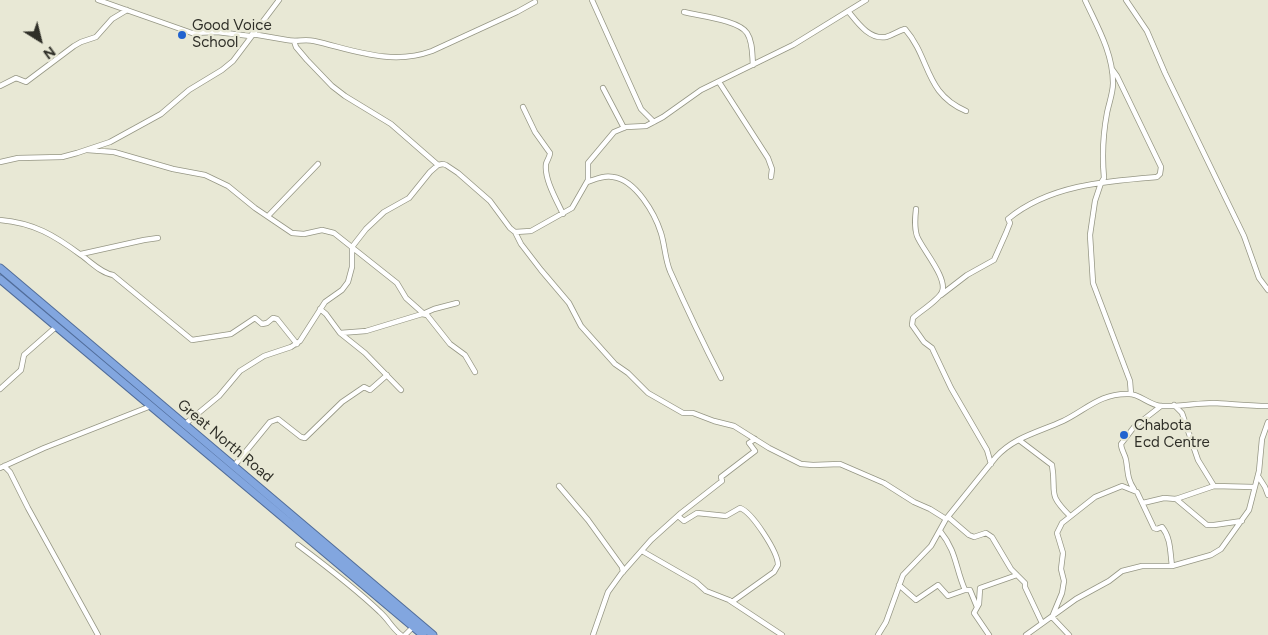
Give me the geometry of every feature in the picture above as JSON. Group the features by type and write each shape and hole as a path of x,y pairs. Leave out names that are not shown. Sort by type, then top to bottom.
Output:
{"highway":[{"name":"Great North Road","path":"0,268 182,427 415,625 433,635"},
{"name":"Great North Road","path":"0,278 151,406 234,466 415,625 423,635"}],"street":[{"path":"98,0 192,33 217,32 294,41 311,41 388,58 420,55 517,12 535,2"},
{"path":"0,162 18,158 62,157 87,150 121,136 160,114 189,90 222,70 238,54 251,35 261,26 279,0"},
{"path":"592,0 641,109 654,122"},
{"path":"515,232 531,231 572,208 587,182 588,162 611,135 624,128 646,126 654,122 701,90 793,45 866,0"},
{"path":"1085,0 1100,29 1111,68 1113,89 1105,124 1104,178 1100,183 1095,201 1090,235 1093,283 1130,381 1131,394"},
{"path":"1126,0 1148,31 1165,74 1244,236 1259,278 1268,290"},
{"path":"0,86 16,78 26,82 74,46 96,37 112,19 127,10"},
{"path":"848,11 865,31 871,34 887,37 905,30 913,40 938,91 948,102 966,111"},
{"path":"684,12 742,27 750,38 753,65"},
{"path":"294,41 296,47 306,60 332,86 391,124 438,165 446,165 468,182 477,192 485,196 569,303 581,326 615,364 628,373 648,393 680,411 729,424 769,448 801,464 840,464 884,483 914,502 947,518 969,535 974,537 984,533 989,534 1011,569 1025,583 1024,587 1042,623"},
{"path":"991,464 987,450 951,388 932,348 924,342 912,325 913,318 967,275 994,260 1010,223 1008,219 1020,210 1069,188 1157,177 1162,171 1118,76 1111,68"},
{"path":"718,82 768,158 772,169 771,177"},
{"path":"603,88 624,128"},
{"path":"522,107 535,132 550,153 546,165 547,172 551,189 563,214"},
{"path":"87,150 114,152 172,169 205,175 228,186 249,204 292,233 304,234 322,230 329,231 342,238 397,283 406,298 429,316 450,344 465,355 475,372"},
{"path":"268,216 318,164"},
{"path":"182,427 220,396 240,371 264,356 297,344 307,333 325,302 342,290 348,282 352,267 352,247 374,220 409,198 438,165"},
{"path":"587,182 603,177 617,178 632,187 654,215 671,271 695,328 721,378"},
{"path":"916,209 916,232 920,242 932,259 942,283 941,294"},
{"path":"0,220 40,229 56,238 101,270 113,275 192,340 231,334 255,318 262,324 267,323 273,318 277,319 297,344"},
{"path":"80,254 158,238"},
{"path":"340,333 366,331 458,303"},
{"path":"320,309 340,333 365,353 400,390"},
{"path":"0,389 21,370 24,355 56,326"},
{"path":"234,466 270,422 278,419 305,438 342,402 364,387 370,390 387,375"},
{"path":"878,635 886,622 899,585 907,570 931,546 947,518 991,464 1003,450 1018,440 1061,422 1093,402 1106,397 1131,394 1161,406 1214,403 1232,406 1268,406"},
{"path":"1174,405 1182,413 1198,460 1214,486"},
{"path":"2,467 51,445 151,406"},
{"path":"1134,490 1129,481 1126,459 1121,444 1134,427 1161,406"},
{"path":"1026,635 1076,599 1109,581 1122,571 1142,566 1172,566 1216,553 1225,545 1249,510 1258,476 1262,439 1268,422"},
{"path":"593,635 608,592 623,572 651,540 678,516 722,482 721,477 754,451 749,443 755,439"},
{"path":"1018,440 1052,465 1053,495 1058,504 1070,516"},
{"path":"2,467 10,472 98,635"},
{"path":"1258,476 1268,495"},
{"path":"559,486 588,520 622,567 623,572"},
{"path":"1052,617 1054,608 1062,593 1064,581 1061,569 1063,552 1057,533 1058,529 1070,516 1100,493 1122,486 1139,494 1155,529 1162,527 1164,529 1169,542 1172,566"},
{"path":"1143,503 1164,498 1176,499 1214,486 1254,488"},
{"path":"1176,499 1207,525 1214,526 1242,521"},
{"path":"678,516 684,521 700,512 726,516 740,508 759,526 777,559 778,565 774,572 732,602"},
{"path":"940,531 950,544 965,590"},
{"path":"298,545 382,613 392,628 401,635"},
{"path":"642,551 696,582 706,591 732,602 782,635"},
{"path":"989,635 974,613 977,607 980,588 1017,574"},
{"path":"899,585 916,600 938,585 948,596 970,590 977,607"},
{"path":"1052,617 1069,635"},
{"path":"405,635 415,625"}],"place":[{"name":"Good Voice School","path":"182,35"},
{"name":"Chabota Ecd Centre","path":"1124,435"}]}
